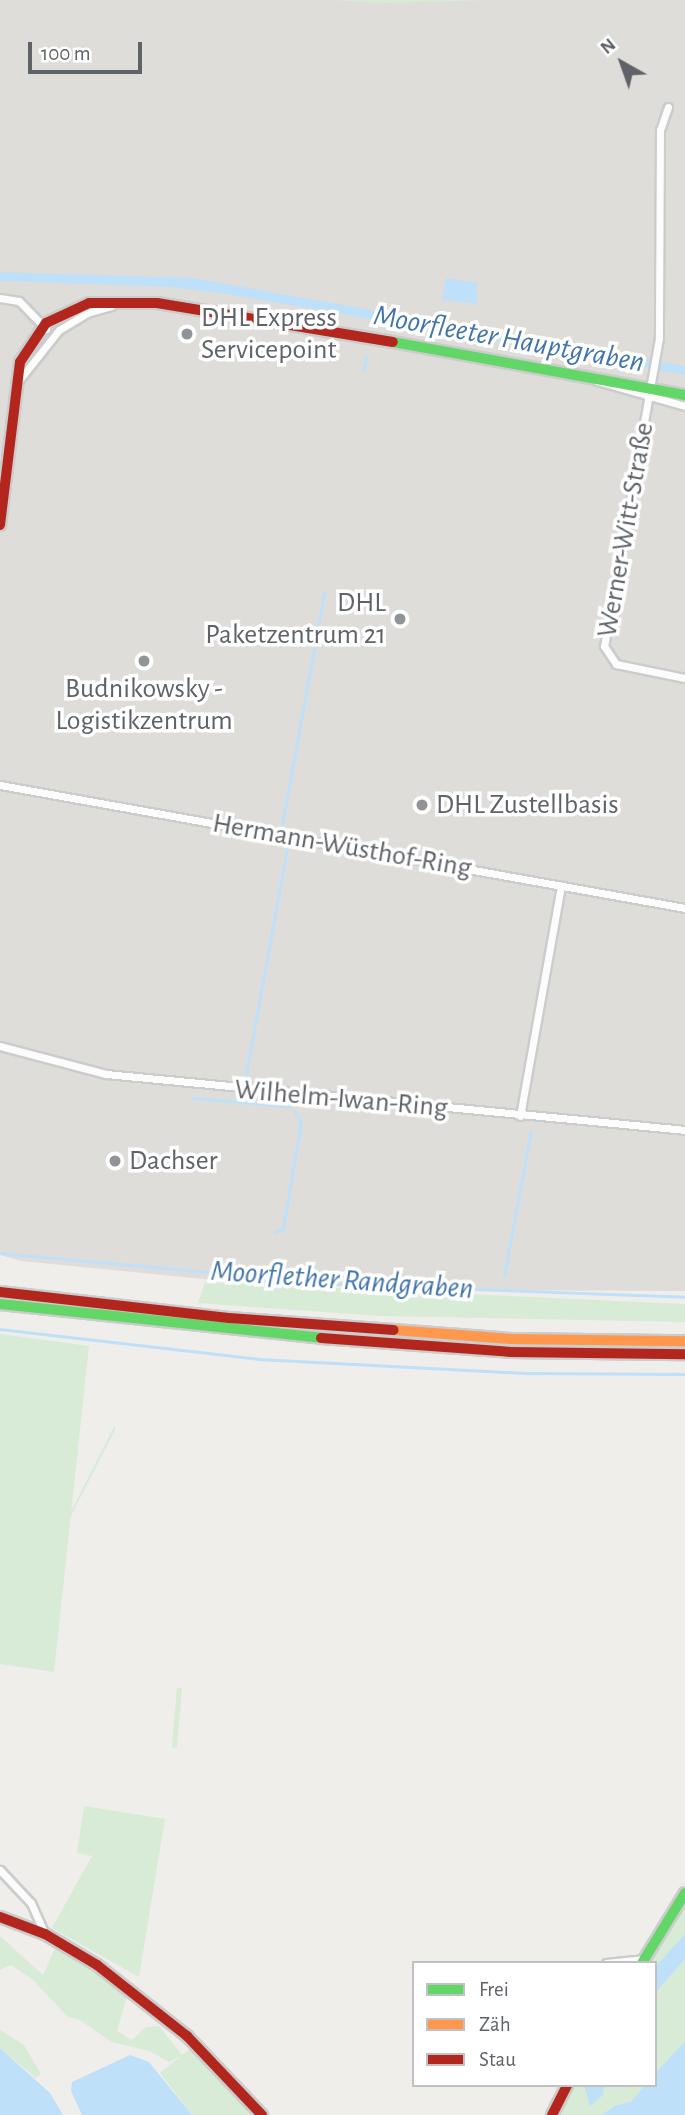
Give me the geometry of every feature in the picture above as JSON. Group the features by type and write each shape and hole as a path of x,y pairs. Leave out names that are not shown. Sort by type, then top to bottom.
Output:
{"main road":[{"path":"0,525 20,362 43,326 82,304 125,303 241,314 685,395"},
{"path":"0,1292 229,1318 498,1338 685,1341"},
{"path":"0,1304 353,1341 511,1352 685,1354"},
{"path":"643,1961 685,1894"},
{"path":"0,1917 45,1934 97,1965 170,2021 262,2115"},
{"path":"552,2115 566,2087"}],"street":[{"name":"Werner-Witt-Straße","path":"668,107 660,131 655,358 604,642 610,659 685,678"},
{"path":"0,298 19,301 52,335"},
{"path":"16,387 26,367 52,335 87,313 125,303"},
{"path":"590,378 648,399 685,407"},
{"name":"Hermann-Wüsthof-Ring","path":"0,785 685,908"},
{"path":"520,1116 561,886"},
{"name":"Wilhelm-Iwan-Ring","path":"0,1046 106,1074 685,1130"},
{"path":"0,1870 32,1903 45,1934"}],"shaded area":[{"path":"0,0 685,0 685,1291 438,1290 234,1282 21,1261 0,1255"}],"green space":[{"path":"334,0 490,0 384,3"},
{"path":"205,1282 685,1304 685,1322 380,1316 198,1303"},
{"path":"0,1334 89,1346 54,1672 0,1664"},
{"path":"114,1427 116,1428 18,1619"},
{"path":"177,1688 182,1688 177,1748 172,1747"},
{"path":"84,1806 165,1819 139,1977 52,1928 92,1856 77,1853"},
{"path":"685,1902 685,2115 557,2115 572,2087 657,2087 657,1961 649,1961"},
{"path":"0,1936 43,1975 56,1946 94,1967 128,1992 117,2031 132,2040 146,2027 159,2026 182,2055 190,2049 255,2115 192,2115 160,2073 181,2056 169,2062 149,2051 112,2042 78,2019 68,2017 32,1979 11,1965 0,1970"},
{"path":"0,2030 24,2045 41,2074 36,2078 0,2048"}],"water":[{"name":"Moorfleeter Hauptgraben","path":"0,272 193,278 685,366 685,375 228,294 171,287 0,281"},
{"path":"446,278 477,283 477,304 442,300"},
{"path":"685,1934 685,1959 657,1991 657,1965"},
{"path":"685,2042 685,2115 602,2115 614,2106 631,2102 643,2087 657,2087 657,2071"},
{"path":"0,2048 50,2093 63,2115 0,2115"},
{"path":"130,2055 149,2062 192,2115 82,2115 71,2091 72,2082"},
{"path":"585,2087 604,2087 603,2095 590,2106"}],"waterway":[{"path":"364,370 366,357"},
{"path":"282,825 324,593"},
{"path":"245,1080 287,850"},
{"path":"193,1098 290,1106"},
{"path":"275,1232 283,1229 301,1122 295,1112"},
{"path":"504,1276 531,1131"},
{"name":"Moorflether Randgraben","path":"0,1253 338,1284 685,1297"},
{"path":"0,1329 259,1359 530,1373 685,1374"}],"traffic: fast":[{"path":"393,342 685,395"},
{"path":"0,1304 321,1338"},
{"path":"643,1961 685,1893"}],"traffic: slow":[{"path":"394,1330 511,1339 685,1341"}],"traffic: jam":[{"path":"0,525 20,362 46,323 89,303 157,303 393,342"},
{"path":"0,1292 229,1318 394,1330"},
{"path":"321,1338 511,1352 685,1354"},
{"path":"0,1917 45,1934 97,1965 187,2036 262,2115"},
{"path":"552,2115 566,2087"}],"place":[{"name":"DHL Express Servicepoint","path":"187,334"},
{"name":"DHL Paketzentrum 21","path":"400,619"},
{"name":"Budnikowsky - Logistikzentrum","path":"144,661"},
{"name":"DHL Zustellbasis","path":"422,805"},
{"name":"Dachser","path":"115,1161"}]}
